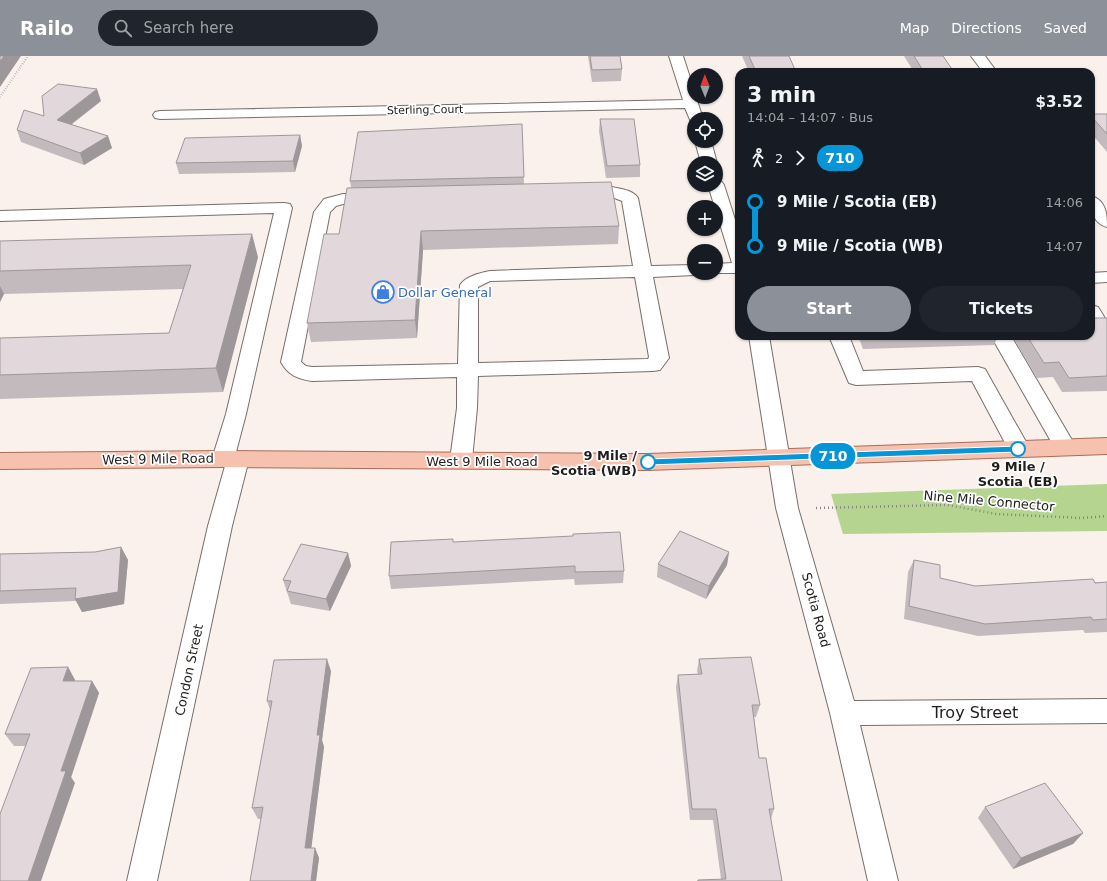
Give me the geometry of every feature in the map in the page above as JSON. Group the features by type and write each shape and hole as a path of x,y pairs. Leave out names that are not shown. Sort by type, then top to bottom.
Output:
{"main road":[{"name":"West 9 Mile Road","path":"0,461 230,459 648,462 1107,446"}],"street":[{"path":"676,56 687,91"},
{"path":"978,56 987,68"},
{"path":"691,104 694,112"},
{"name":"Sterling Court","path":"160,115 691,104"},
{"path":"612,192 622,194 630,198 644,272 659,358 653,365 312,374 293,368 291,362 322,212 325,205 331,201 343,199 612,192"},
{"path":"718,192 735,247"},
{"path":"1095,206 1107,222"},
{"name":"Condon Street","path":"0,216 284,208 267,245 236,414 220,526 142,881"},
{"path":"723,269 735,268"},
{"path":"461,460 467,408 469,284 490,276 687,270"},
{"path":"1095,278 1107,277"},
{"name":"Scotia Road","path":"760,340 778,458 788,508 844,713 883,881"},
{"path":"841,340 856,378 978,374 1019,449"},
{"path":"1003,340 1065,447"},
{"name":"Troy Street","path":"844,713 1107,711"}],"path":[{"path":"0,97 28,56"},
{"name":"Nine Mile Connector","path":"821,508 948,506 996,514 1082,518 1107,516"}],"green space":[{"path":"1107,484 1107,531 843,534 831,494"}],"building":[{"path":"590,56 620,56 622,69 592,70"},
{"path":"749,56 789,56 794,68 754,68"},
{"path":"914,56 943,56 951,68 922,68"},
{"path":"58,84 97,89 57,120 108,136 80,153 17,130 24,110 44,116 42,96"},
{"path":"1095,114 1107,114 1107,134 1095,120"},
{"path":"600,119 634,119 640,165 607,166"},
{"path":"522,124 524,177 350,181 358,132"},
{"path":"300,135 293,161 176,163 185,138"},
{"path":"611,182 619,226 421,231 415,320 307,323 324,234 339,234 347,188"},
{"path":"252,234 216,368 0,375 0,338 169,333 191,265 0,271 0,241"},
{"path":"1095,318 1107,318 1107,376 1069,378 1059,362 1044,363 1030,340 1095,340"},
{"path":"680,531 729,552 709,586 658,564"},
{"path":"620,532 624,571 575,572 575,566 389,576 391,542 453,539 453,542"},
{"path":"301,544 348,553 326,599 287,591 291,581 283,580"},
{"path":"121,547 118,592 75,599 76,588 0,591 0,554 95,552"},
{"path":"914,560 940,565 940,578 975,586 1093,579 1095,583 1107,582 1107,619 1093,620 1091,617 985,624 909,606"},
{"path":"751,657 760,705 752,705 759,758 766,758 774,809 769,809 782,881 698,881 726,879 716,809 692,809 678,675 702,674 699,659"},
{"path":"327,659 317,735 320,735 305,848 315,848 311,881 250,881 263,807 252,808 272,701 267,701 274,660"},
{"path":"68,667 63,681 92,681 61,771 66,771 28,881 0,881 0,814 30,734 5,734 31,668"},
{"path":"1045,783 1083,833 1021,858 985,807"}],"bus line":[{"name":"710","path":"648,462 1018,449"}],"place":[{"name":"Dollar General","path":"383,292"},
{"name":"9 Mile / Scotia (EB)","path":"1018,449"},
{"name":"9 Mile / Scotia (WB)","path":"648,462"}]}
